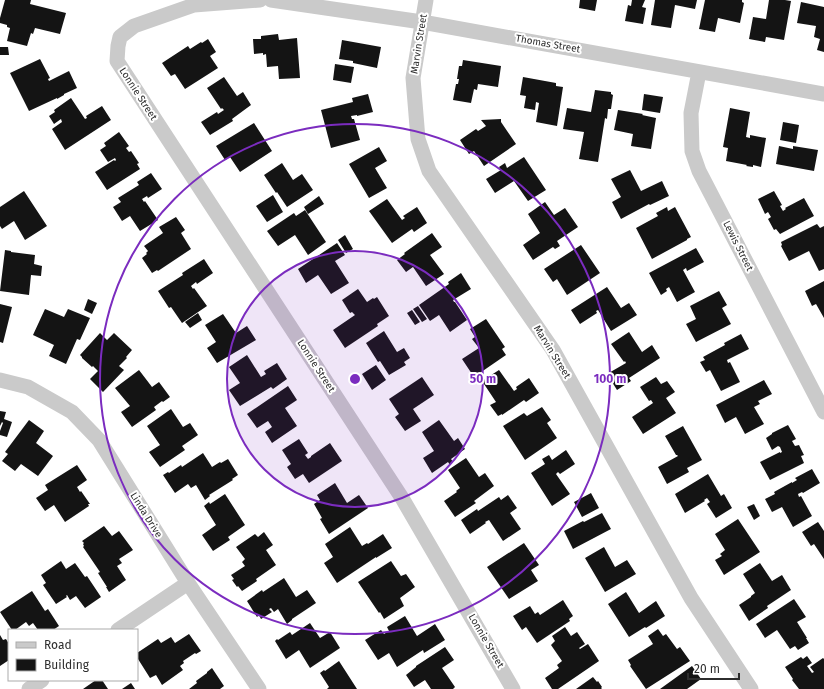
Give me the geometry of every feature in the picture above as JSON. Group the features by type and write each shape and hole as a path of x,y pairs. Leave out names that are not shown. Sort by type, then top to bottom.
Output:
{"street":[{"name":"Lonnie Street","path":"260,0 194,5 134,26 120,38 117,62 402,498 513,689"},
{"name":"Thomas Street","path":"272,0 422,22 824,94"},
{"name":"Marvin Street","path":"426,0 413,78 418,139 429,171 553,350 691,598 751,689"},
{"name":"Lewis Street","path":"700,72 691,113 692,151 699,171 824,412"},
{"name":"Linda Drive","path":"0,380 28,387 72,412 98,440 188,583 259,689"},
{"path":"119,629 188,583"},
{"path":"29,689 41,681"}],"building":[{"path":"5,0 31,0 30,4 66,13 60,34 35,28 33,34 31,33 27,46 7,41 10,28 7,27 7,25 0,23"},
{"path":"580,0 597,0 595,11 579,8"},
{"path":"632,0 645,0 642,7 646,8 643,24 625,21 628,5 631,6"},
{"path":"655,0 697,0 695,9 675,5 671,28 651,25"},
{"path":"705,0 742,0 744,3 740,23 718,18 715,32 699,29"},
{"path":"769,0 791,1 784,40 766,37 765,42 749,39 753,17 766,19"},
{"path":"801,2 824,7 824,52 817,50 820,39 814,37 816,26 797,23"},
{"path":"278,34 279,40 297,38 300,78 279,79 278,66 267,67 266,54 254,54 253,39 261,39 261,36"},
{"path":"208,39 216,52 210,56 218,68 185,89 175,74 171,76 162,63 188,46 190,49"},
{"path":"342,40 381,47 377,68 353,63 353,61 339,59"},
{"path":"0,47 8,47 9,55 0,55"},
{"path":"40,59 50,78 48,79 49,81 69,71 77,88 57,99 29,111 10,73"},
{"path":"463,60 501,66 498,87 478,84 477,90 474,89 471,103 453,100 456,84 458,84 459,79 457,79 459,66 462,66"},
{"path":"335,64 354,67 351,83 333,80"},
{"path":"224,77 237,96 243,92 251,105 232,119 233,121 210,135 201,122 217,112 218,114 224,110 222,108 221,109 207,88"},
{"path":"523,77 556,83 556,86 563,87 557,126 536,122 539,103 536,102 535,110 524,108 526,96 520,95"},
{"path":"595,90 611,92 613,95 611,109 608,109 607,119 605,118 598,162 579,159 584,132 563,129 567,108 591,112"},
{"path":"368,94 373,112 351,116 352,119 354,119 360,140 331,148 321,110 353,102 352,98"},
{"path":"644,94 663,97 660,113 642,110"},
{"path":"71,98 85,119 87,118 86,116 102,106 111,120 65,150 52,129 62,122 61,119 54,124 49,116 55,112 54,110"},
{"path":"730,108 750,112 746,137 750,138 750,135 766,138 761,167 753,165 753,167 746,166 747,165 726,161 728,148 723,147"},
{"path":"618,110 643,114 642,115 656,118 651,149 631,146 633,134 614,130"},
{"path":"501,119 501,122 516,144 484,166 474,151 469,154 460,140 476,129 478,131 486,126 481,120"},
{"path":"783,122 799,125 796,143 780,140"},
{"path":"254,123 272,151 240,172 230,157 225,160 216,146"},
{"path":"119,132 129,146 126,148 129,152 131,151 139,163 137,164 140,169 107,190 95,172 116,160 115,158 108,162 100,150 106,146 104,143"},
{"path":"779,146 793,149 793,146 818,150 814,171 776,164"},
{"path":"379,147 387,161 375,168 387,188 369,198 349,164"},
{"path":"524,157 546,190 528,201 514,181 495,193 486,179 501,170 499,167 505,163 507,168"},
{"path":"282,163 293,180 302,174 313,190 287,207 264,175"},
{"path":"630,170 641,191 662,181 669,196 650,205 649,204 621,219 612,202 621,197 611,179"},
{"path":"151,173 162,189 148,198 147,196 142,199 158,220 140,231 130,216 122,221 113,207 121,202 118,198 139,185 137,182"},
{"path":"24,191 47,226 25,240 14,221 2,229 0,226 0,207"},
{"path":"774,191 782,205 780,206 783,211 786,209 785,208 804,198 814,216 780,234 776,229 774,230 768,219 771,217 768,212 765,214 758,199"},
{"path":"273,195 283,212 267,222 256,206"},
{"path":"319,196 324,204 308,214 304,207"},
{"path":"387,199 402,220 405,218 403,216 417,207 427,223 414,232 412,229 392,243 369,211"},
{"path":"545,202 554,215 565,208 578,227 557,241 560,246 555,249 553,247 533,260 523,245 540,233 528,214"},
{"path":"667,207 668,211 675,207 691,237 652,259 636,228 658,216 656,213"},
{"path":"305,210 326,242 308,255 295,235 278,246 267,231 294,213 296,216"},
{"path":"176,217 185,230 181,233 191,249 158,271 157,270 152,273 142,258 148,251 144,246 163,233 159,227"},
{"path":"817,224 820,228 824,226 824,269 819,271 809,251 789,261 781,246 781,242"},
{"path":"432,233 442,247 430,255 444,274 426,286 413,267 406,272 397,260 405,254 404,253"},
{"path":"345,235 353,249 346,253 338,240"},
{"path":"337,243 345,255 335,261 349,283 331,294 318,275 306,283 298,269"},
{"path":"581,245 600,273 567,295 557,279 553,282 544,269"},
{"path":"696,248 704,262 687,271 686,268 683,270 695,292 677,302 669,287 666,289 667,291 661,295 649,273"},
{"path":"5,250 35,255 34,264 42,266 41,276 31,275 29,295 0,291"},
{"path":"204,259 213,273 197,284 196,282 191,286 207,306 182,323 171,307 169,308 158,291"},
{"path":"461,273 471,289 453,300 467,320 450,332 439,315 430,321 419,305 449,284 448,282"},
{"path":"824,281 824,318 816,304 812,306 805,291"},
{"path":"607,287 621,308 629,303 637,315 611,331 598,310 596,311 597,313 580,324 571,310"},
{"path":"358,289 367,302 377,297 389,316 377,324 378,326 345,348 333,330 355,315 352,312 350,313 342,300"},
{"path":"719,291 727,305 722,308 731,324 696,342 686,324 696,319 690,306"},
{"path":"88,299 97,303 92,314 84,310"},
{"path":"0,304 12,307 3,343 0,342"},
{"path":"418,306 427,319 422,322 413,309"},
{"path":"45,309 64,317 68,309 90,318 80,340 77,339 66,364 49,356 54,345 33,335"},
{"path":"412,310 420,322 415,325 407,313"},
{"path":"198,313 202,320 190,328 185,322"},
{"path":"223,314 236,333 247,326 256,340 217,363 207,348 216,342 205,325"},
{"path":"486,319 505,347 502,349 506,355 474,377 462,359 479,348 472,339 475,337 470,329"},
{"path":"384,331 397,352 404,348 410,358 404,362 406,365 389,375 380,361 378,362 366,343"},
{"path":"629,332 642,352 652,345 660,358 629,378 631,381 617,390 607,374 626,363 611,344"},
{"path":"100,333 107,340 114,333 132,350 119,366 124,370 103,392 90,379 98,371 80,355"},
{"path":"741,334 749,349 727,360 728,363 730,362 740,382 721,391 710,370 706,372 700,362 705,360 703,357"},
{"path":"247,355 261,377 266,374 264,371 277,363 287,379 273,389 271,387 240,406 229,390 240,383 229,367"},
{"path":"376,365 386,380 372,390 362,374"},
{"path":"139,370 152,387 159,382 170,397 154,407 156,410 132,427 121,412 130,406 115,388"},
{"path":"499,370 514,391 517,389 516,387 529,378 539,393 526,402 524,400 502,415 498,416 490,405 496,402 482,381"},
{"path":"422,377 434,395 413,409 421,421 405,431 395,417 399,414 389,399"},
{"path":"656,377 661,384 667,381 675,392 666,398 676,413 643,434 632,417 653,403 651,400 649,401 640,387"},
{"path":"764,380 772,394 758,401 760,404 754,407 764,424 745,434 736,417 725,423 716,405"},
{"path":"288,386 297,400 285,408 297,426 272,443 265,432 272,427 268,421 257,428 247,414"},
{"path":"542,407 551,420 547,423 557,438 525,460 503,426 524,413 527,416"},
{"path":"171,409 183,427 190,423 198,435 182,446 185,450 160,467 149,452 160,445 147,426"},
{"path":"0,411 6,412 4,419 12,422 7,437 0,435 3,423 2,422 0,426"},
{"path":"29,420 44,431 36,443 53,456 38,476 21,464 15,471 2,461 8,454 5,452"},
{"path":"439,420 454,441 458,438 465,449 451,459 453,462 450,465 448,462 432,473 423,458 434,451 422,432"},
{"path":"788,425 796,439 792,441 795,446 799,445 804,455 801,456 804,463 770,480 760,462 782,452 778,446 772,450 766,438 772,433"},
{"path":"683,426 702,460 687,468 689,472 667,484 658,467 678,456 665,436"},
{"path":"299,439 308,453 305,455 308,459 330,443 342,461 309,483 303,474 295,479 287,467 291,464 282,450"},
{"path":"566,450 575,464 560,474 558,472 556,474 570,494 552,506 531,473 545,464 542,459 549,455 552,460"},
{"path":"203,453 212,467 228,459 238,475 232,479 233,480 209,495 210,496 205,500 196,485 191,488 188,484 175,493 163,475 181,465 182,467"},
{"path":"466,458 479,477 485,473 494,486 474,501 476,503 455,517 444,501 457,492 456,491 460,488 448,470"},
{"path":"77,465 87,480 77,487 90,504 65,522 54,505 45,511 36,498 48,490 45,485"},
{"path":"812,469 820,483 803,493 798,494 799,497 801,496 812,516 793,527 782,507 772,512 765,499 775,494 774,492 797,480 795,478"},
{"path":"708,474 721,496 724,494 732,508 716,518 707,504 710,502 707,498 704,500 705,501 685,513 675,494"},
{"path":"335,483 347,503 359,495 368,508 329,534 320,519 322,518 314,504 320,500 317,495"},
{"path":"591,493 599,508 582,517 574,502"},
{"path":"225,494 245,525 228,537 230,540 213,551 202,535 216,525 204,506 209,502 210,504"},
{"path":"508,495 517,508 510,513 521,529 503,541 489,520 470,534 461,520 499,497 501,500"},
{"path":"754,504 760,516 754,520 747,507"},
{"path":"602,513 611,529 573,549 564,531"},
{"path":"738,519 760,552 724,575 715,560 722,556 720,554 725,550 715,534"},
{"path":"818,522 824,531 824,559 814,544 811,546 802,532"},
{"path":"104,526 112,536 119,531 133,550 119,559 122,563 117,566 126,580 109,592 98,573 100,572 83,547 84,543 82,541"},
{"path":"350,527 362,546 367,543 368,544 383,534 392,548 337,583 324,563 333,557 325,544"},
{"path":"264,532 273,545 266,550 276,565 242,591 232,580 234,579 231,575 245,566 242,562 245,559 236,547 255,534 258,537"},
{"path":"524,543 539,565 531,570 538,581 509,599 487,567"},
{"path":"604,547 615,567 627,560 636,574 605,592 585,558"},
{"path":"61,561 66,569 75,563 85,577 87,576 101,597 85,608 76,596 70,600 67,595 67,597 56,604 43,585 46,583 41,575"},
{"path":"391,561 401,576 406,574 415,587 400,598 404,606 384,619 358,582"},
{"path":"760,563 772,581 782,575 791,590 767,606 768,608 749,621 739,605 755,593 743,574"},
{"path":"284,578 296,597 307,590 316,603 287,624 278,609 274,612 271,608 269,609 272,612 261,619 259,615 257,617 247,601 262,590 263,592"},
{"path":"32,591 45,611 48,609 59,626 54,629 37,629 33,623 29,626 26,622 16,629 11,629 0,612"},
{"path":"626,592 639,613 656,601 665,616 629,637 608,604"},
{"path":"794,599 806,617 797,622 809,643 798,650 795,646 790,649 777,630 765,638 756,624"},
{"path":"563,600 573,616 569,619 570,621 537,643 526,627 522,630 513,616 530,606 535,614 538,612 540,615"},
{"path":"405,616 417,636 435,624 445,640 424,653 423,650 397,667 389,653 378,660 365,640 381,630 384,634 389,631 387,627"},
{"path":"310,623 320,638 330,632 340,648 310,668 299,650 286,659 275,641 290,632 292,635"},
{"path":"565,627 571,636 577,632 585,644 579,648 580,649 588,644 599,661 558,689 552,689 545,678 559,668 557,665 562,661 551,645 555,641 552,636"},
{"path":"658,629 663,636 666,634 677,649 680,647 690,661 646,689 630,666 631,665 628,660 653,644 648,636"},
{"path":"189,634 201,651 183,661 184,663 180,666 183,670 162,685 156,675 150,678 138,659 138,652 158,639 161,643 171,637 175,643"},
{"path":"0,635 3,640 6,639 8,642 8,661 0,666"},
{"path":"445,647 454,660 442,668 455,687 453,689 431,689 425,680 414,687 406,675 416,666"},
{"path":"807,656 812,663 807,666 812,673 814,672 810,667 823,658 824,659 824,689 799,689 785,667 801,657 803,659"},
{"path":"339,661 357,689 327,689 329,687 320,673"},
{"path":"692,666 701,679 687,689 660,689"},
{"path":"212,668 224,686 220,689 189,689 197,683 196,681"},
{"path":"593,677 597,682 598,681 602,689 576,689"},
{"path":"95,681 103,681 108,689 83,689"},
{"path":"131,683 135,689 122,689"}]}
